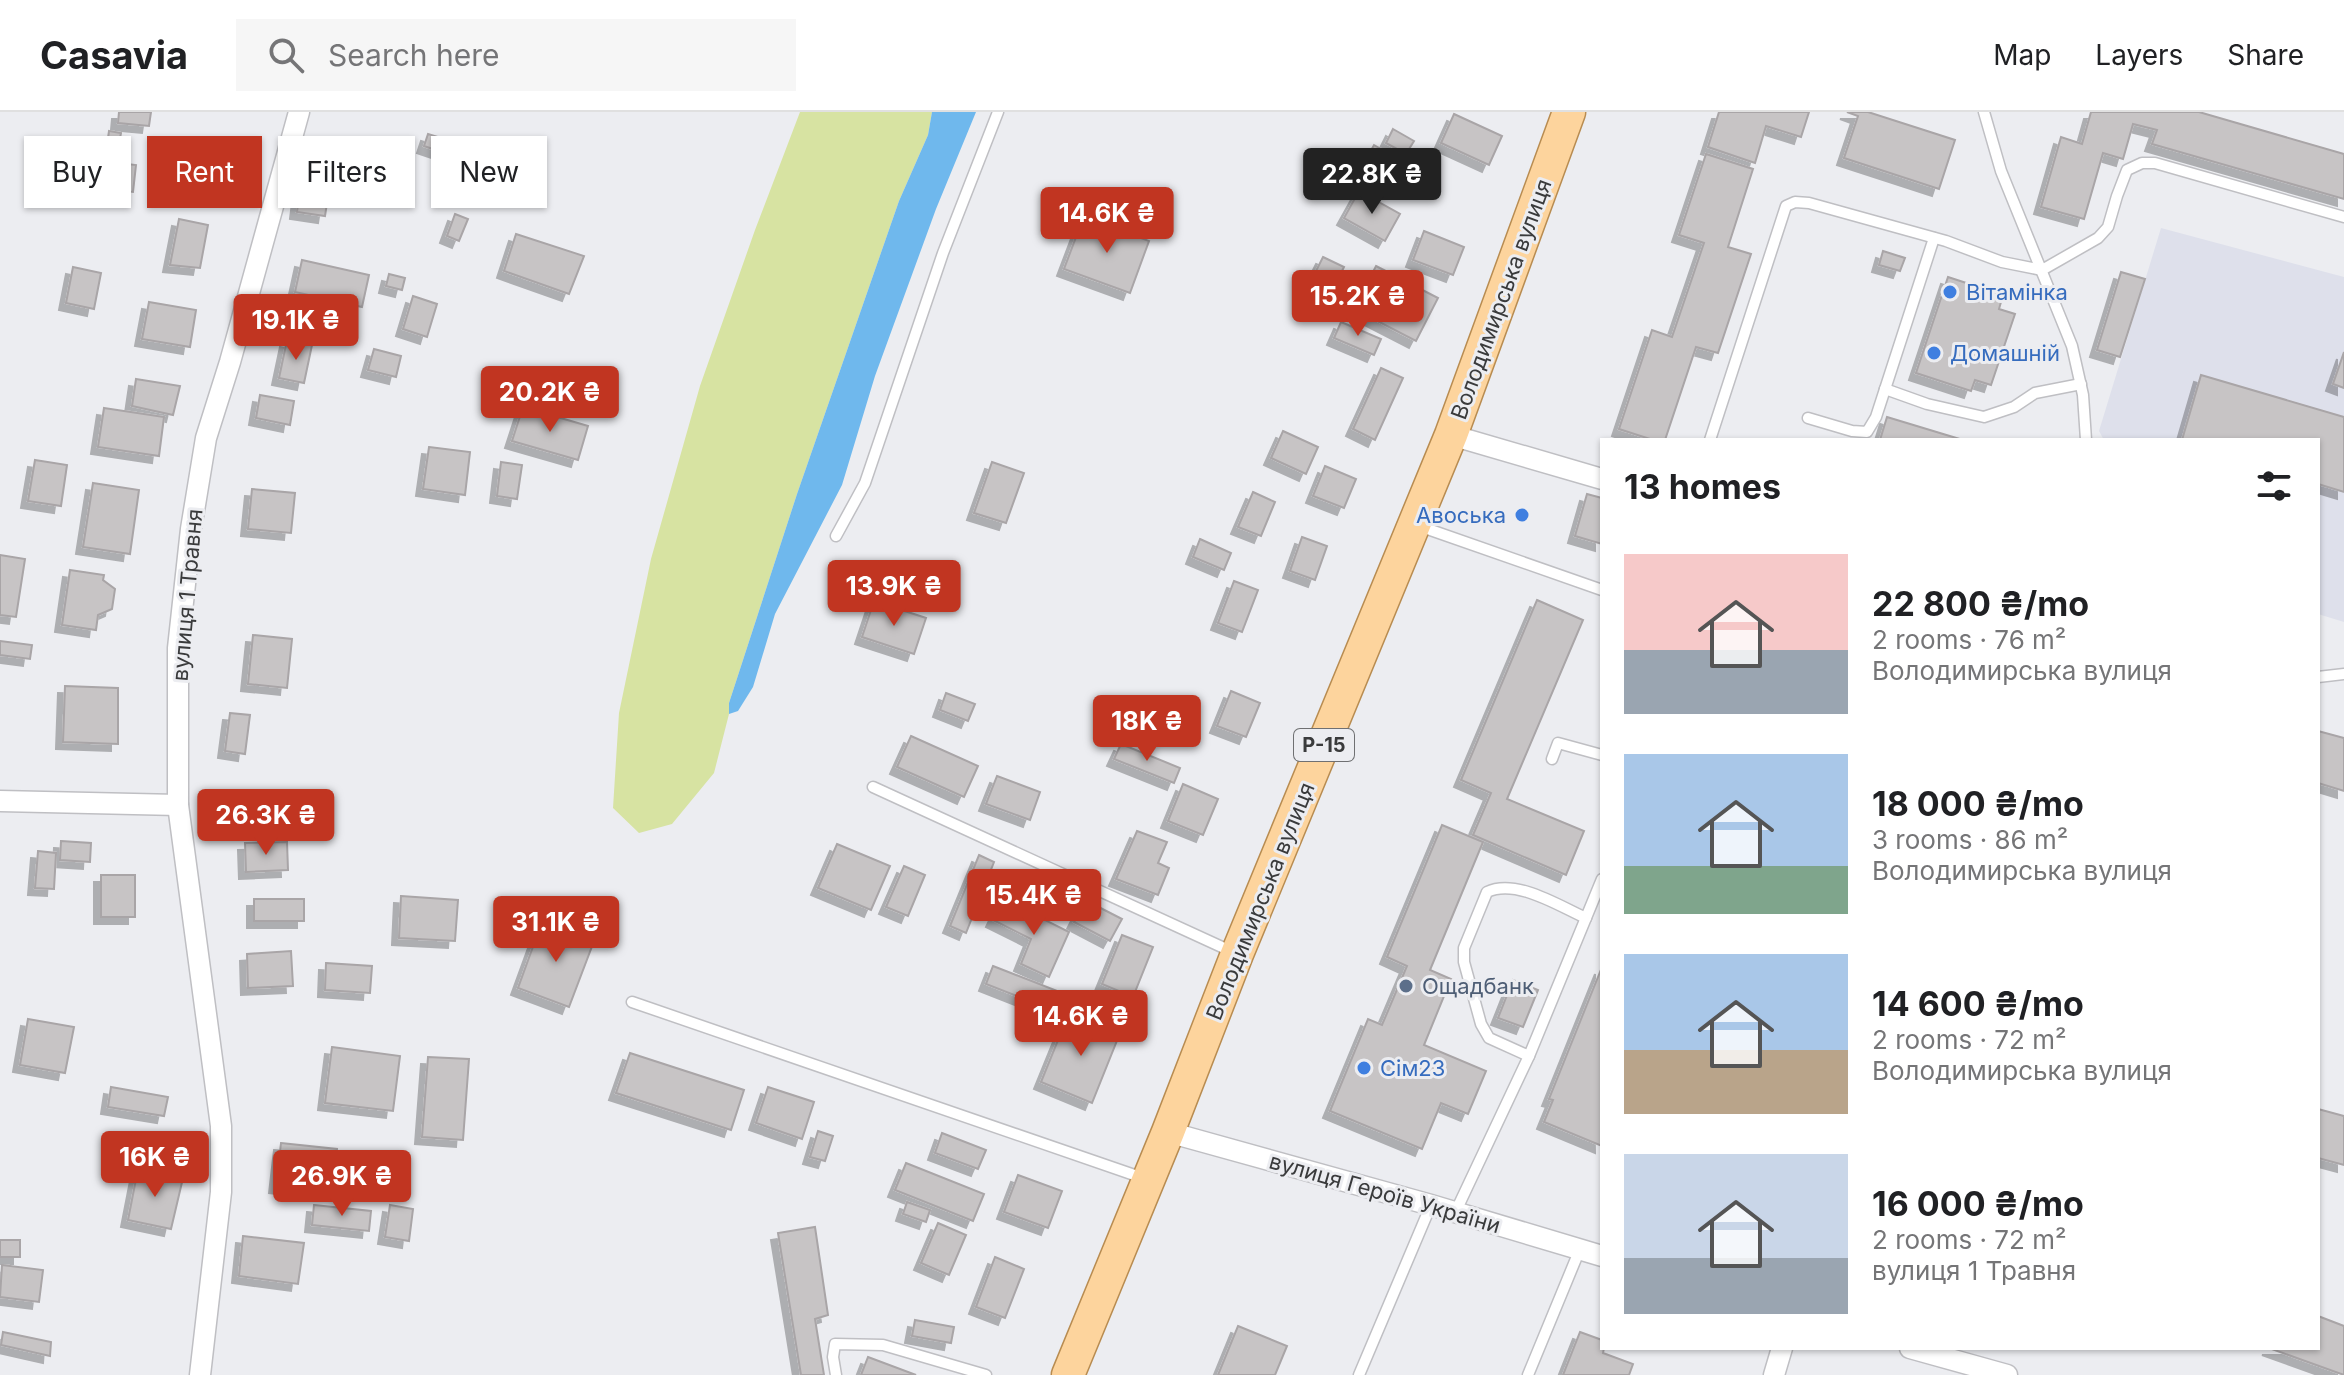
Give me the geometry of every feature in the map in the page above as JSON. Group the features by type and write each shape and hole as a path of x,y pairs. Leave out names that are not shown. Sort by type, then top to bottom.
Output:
{"main road":[{"name":"Володимирська вулиця","path":"1068,1375 1237,954 1416,524 1569,112"}],"street":[{"name":"вулиця 1 Травня","path":"200,1375 221,1192 221,1126 178,805 178,648 191,529 206,438 299,112"},
{"path":"1451,435 1600,478"},
{"path":"0,801 178,805"},
{"name":"вулиця Героїв України","path":"1168,1132 1600,1255"},
{"path":"1774,1375 1781,1350"},
{"path":"1926,1350 1950,1353 2007,1375"}],"lane":[{"path":"836,536 865,483 943,253 998,112"},
{"path":"1984,112 2001,171 2072,346 2081,384 2086,438"},
{"path":"1711,438 1786,206 1795,202 1809,203 1934,238 2002,262 2042,270 2098,238 2108,227 2127,170 2142,163 2155,163 2344,217"},
{"path":"1808,418 1852,431 1867,432 1876,417 1934,238"},
{"path":"1885,389 1927,404 1984,417 2014,407 2035,393 2081,384"},
{"path":"1416,524 1600,589"},
{"path":"2320,677 2344,674"},
{"path":"1552,759 1558,743 1600,754"},
{"path":"873,787 1237,954"},
{"path":"1455,1213 1529,1056 1600,884"},
{"path":"1529,1056 1489,1038 1481,1024 1464,962 1464,948 1487,892 1496,887 1516,887 1586,918"},
{"path":"632,1002 1148,1180"},
{"path":"1359,1375 1431,1205"},
{"path":"1528,1375 1580,1249"},
{"path":"836,1375 833,1357 835,1344 883,1345 986,1375"}],"shaded area":[{"path":"2161,228 2344,277 2344,622 2320,615 2320,438 2103,438 2099,431"}],"green space":[{"path":"800,112 932,112 928,135 899,201 797,494 729,703 714,773 672,824 639,833 613,808 619,713 651,559 700,386"}],"water":[{"path":"932,112 976,112 936,209 875,376 842,485 775,614 753,687 738,711 729,714 729,703 797,494 899,201 928,135"}],"building":[{"path":"119,112 151,112 149,126 118,123"},
{"path":"1719,112 1809,112 1801,137 1766,126 1755,163 1708,147"},
{"path":"1847,112 1868,112 1955,140 1939,189 1844,158 1858,116"},
{"path":"2091,112 2199,112 2344,154 2344,199 2152,144 2157,130 2133,124 2123,159 2103,153 2084,219 2041,207 2061,137 2082,144"},
{"path":"1454,114 1502,136 1489,165 1441,143"},
{"path":"1393,129 1414,141 1406,154 1386,143"},
{"path":"109,131 121,133 120,136 108,136"},
{"path":"428,134 434,136 431,136 431,148 424,146"},
{"path":"1374,145 1402,161 1393,177 1365,161"},
{"path":"1706,154 1753,169 1728,247 1751,254 1718,353 1696,347 1666,438 1647,438 1619,429 1652,330 1672,337 1704,243 1679,235"},
{"path":"131,164 136,165 131,192"},
{"path":"1359,191 1400,214 1385,241 1344,218"},
{"path":"298,208 326,208 325,216 297,212"},
{"path":"455,214 468,219 459,241 447,236"},
{"path":"1084,216 1149,241 1130,293 1064,269"},
{"path":"179,219 208,225 200,268 170,265"},
{"path":"1424,231 1464,247 1453,275 1413,260"},
{"path":"516,234 584,256 569,294 504,271"},
{"path":"1883,251 1905,258 1900,271 1879,265"},
{"path":"1323,257 1344,267 1328,299 1307,289"},
{"path":"302,260 369,275 362,307 295,292"},
{"path":"1376,266 1438,298 1416,341 1354,309"},
{"path":"73,267 101,273 94,309 66,303"},
{"path":"2121,272 2145,279 2120,357 2097,350"},
{"path":"389,274 405,278 402,290 386,286"},
{"path":"1948,277 2003,295 1999,309 2015,314 1991,385 1975,380 1971,391 1916,373"},
{"path":"413,296 437,304 427,337 403,329"},
{"path":"149,302 196,310 190,347 142,339"},
{"path":"1341,322 1381,339 1374,355 1334,338"},
{"path":"287,340 312,345 304,383 279,378"},
{"path":"374,349 401,356 396,377 368,370"},
{"path":"2344,352 2344,388 2333,384"},
{"path":"1381,368 1403,378 1375,440 1353,429"},
{"path":"2201,375 2344,417 2344,492 2320,485 2320,438 2183,438"},
{"path":"136,379 180,386 173,415 132,406"},
{"path":"260,395 294,401 290,425 256,418"},
{"path":"523,407 588,426 578,460 512,441"},
{"path":"104,408 164,417 159,456 98,447"},
{"path":"1887,417 1956,438 1881,438"},
{"path":"1283,431 1318,447 1306,474 1271,458"},
{"path":"429,447 470,452 465,495 423,489"},
{"path":"35,460 67,465 61,506 28,501"},
{"path":"501,462 522,465 517,499 497,496"},
{"path":"992,462 1024,473 1006,523 974,513"},
{"path":"1325,466 1356,479 1344,508 1313,496"},
{"path":"93,483 139,490 130,554 83,547"},
{"path":"252,489 295,493 291,533 248,529"},
{"path":"1253,492 1275,502 1261,536 1238,527"},
{"path":"1587,494 1600,497 1600,543 1575,536"},
{"path":"1302,537 1327,546 1315,580 1290,571"},
{"path":"1200,539 1231,553 1224,570 1193,557"},
{"path":"0,555 25,559 16,617 0,615"},
{"path":"70,570 104,575 103,580 115,589 112,609 98,615 96,630 62,625"},
{"path":"1234,581 1258,590 1242,632 1218,623"},
{"path":"1537,600 1583,620 1507,799 1584,831 1566,875 1473,835 1491,793 1461,780"},
{"path":"874,601 926,618 914,654 862,637"},
{"path":"253,635 292,639 287,688 248,684"},
{"path":"0,641 32,645 30,659 0,655"},
{"path":"65,686 118,688 118,744 63,742"},
{"path":"1231,691 1260,703 1246,737 1217,726"},
{"path":"946,693 975,704 968,721 940,710"},
{"path":"230,713 250,715 245,754 225,751"},
{"path":"2320,732 2344,738 2344,791 2320,784"},
{"path":"911,736 978,766 964,797 897,767"},
{"path":"1121,744 1180,768 1174,783 1114,759"},
{"path":"997,776 1040,792 1030,820 986,804"},
{"path":"1183,784 1218,799 1203,835 1168,821"},
{"path":"1442,825 1483,842 1430,970 1451,979 1424,1045 1486,1071 1468,1114 1441,1103 1422,1149 1330,1111 1368,1019 1382,1025 1407,966 1387,957"},
{"path":"1137,831 1167,842 1158,863 1169,868 1158,895 1116,879"},
{"path":"61,841 91,843 90,862 60,860"},
{"path":"287,842 288,870 246,872 245,843"},
{"path":"837,844 890,866 871,910 818,888"},
{"path":"38,851 56,853 54,889 35,888"},
{"path":"979,855 994,862 966,933 950,926"},
{"path":"904,866 925,875 908,916 886,907"},
{"path":"101,875 135,875 135,917 101,917"},
{"path":"401,896 458,900 455,941 399,938"},
{"path":"254,899 304,899 304,921 254,921"},
{"path":"1003,899 1069,932 1049,977 1021,964 1031,939 993,920"},
{"path":"1085,900 1122,919 1110,941 1074,922"},
{"path":"542,922 594,941 569,1007 518,988"},
{"path":"1122,935 1153,947 1133,997 1102,984"},
{"path":"291,951 293,986 248,988 247,954"},
{"path":"326,963 372,966 370,993 325,990"},
{"path":"993,966 1065,994 1058,1012 986,984"},
{"path":"1600,972 1600,1145 1544,1122 1553,1100 1549,1099"},
{"path":"1513,980 1538,990 1523,1027 1498,1018"},
{"path":"1069,1013 1120,1033 1092,1103 1041,1082"},
{"path":"28,1019 74,1027 65,1073 20,1065"},
{"path":"332,1047 400,1056 393,1111 325,1103"},
{"path":"630,1053 744,1090 731,1130 616,1093"},
{"path":"428,1057 469,1059 463,1140 422,1137"},
{"path":"111,1087 168,1097 164,1116 108,1107"},
{"path":"768,1087 814,1102 802,1139 756,1123"},
{"path":"2320,1110 2344,1116 2344,1165 2320,1159"},
{"path":"818,1131 833,1136 825,1161 810,1157"},
{"path":"942,1133 986,1150 978,1169 935,1153"},
{"path":"281,1143 337,1149 333,1192 276,1186"},
{"path":"906,1163 984,1194 973,1221 895,1190"},
{"path":"138,1169 183,1178 171,1229 128,1220"},
{"path":"1018,1175 1062,1191 1048,1228 1004,1212"},
{"path":"907,1202 930,1210 926,1222 903,1214"},
{"path":"314,1205 371,1211 369,1231 312,1225"},
{"path":"390,1205 413,1209 409,1241 385,1237"},
{"path":"938,1223 966,1235 949,1275 921,1263"},
{"path":"815,1227 828,1315 815,1319 824,1375 801,1375 778,1233"},
{"path":"243,1236 304,1243 298,1284 239,1276"},
{"path":"0,1240 20,1240 20,1257 0,1257"},
{"path":"995,1257 1024,1269 1005,1318 976,1307"},
{"path":"2,1265 43,1270 39,1302 0,1297"},
{"path":"2320,1317 2344,1326 2344,1375 2275,1350 2320,1350"},
{"path":"915,1320 954,1327 951,1343 912,1336"},
{"path":"1238,1326 1287,1346 1275,1375 1218,1375"},
{"path":"3,1332 51,1342 50,1356 1,1345"},
{"path":"1580,1332 1600,1339 1603,1353 1633,1364 1629,1375 1563,1375"},
{"path":"868,1357 916,1375 861,1375"}],"place":[{"name":"Вітамінка","path":"1950,292"},
{"name":"Домашній","path":"1934,353"},
{"name":"Авоська","path":"1522,515"},
{"name":"Ощадбанк","path":"1406,986"},
{"name":"Сім23","path":"1364,1068"}]}
